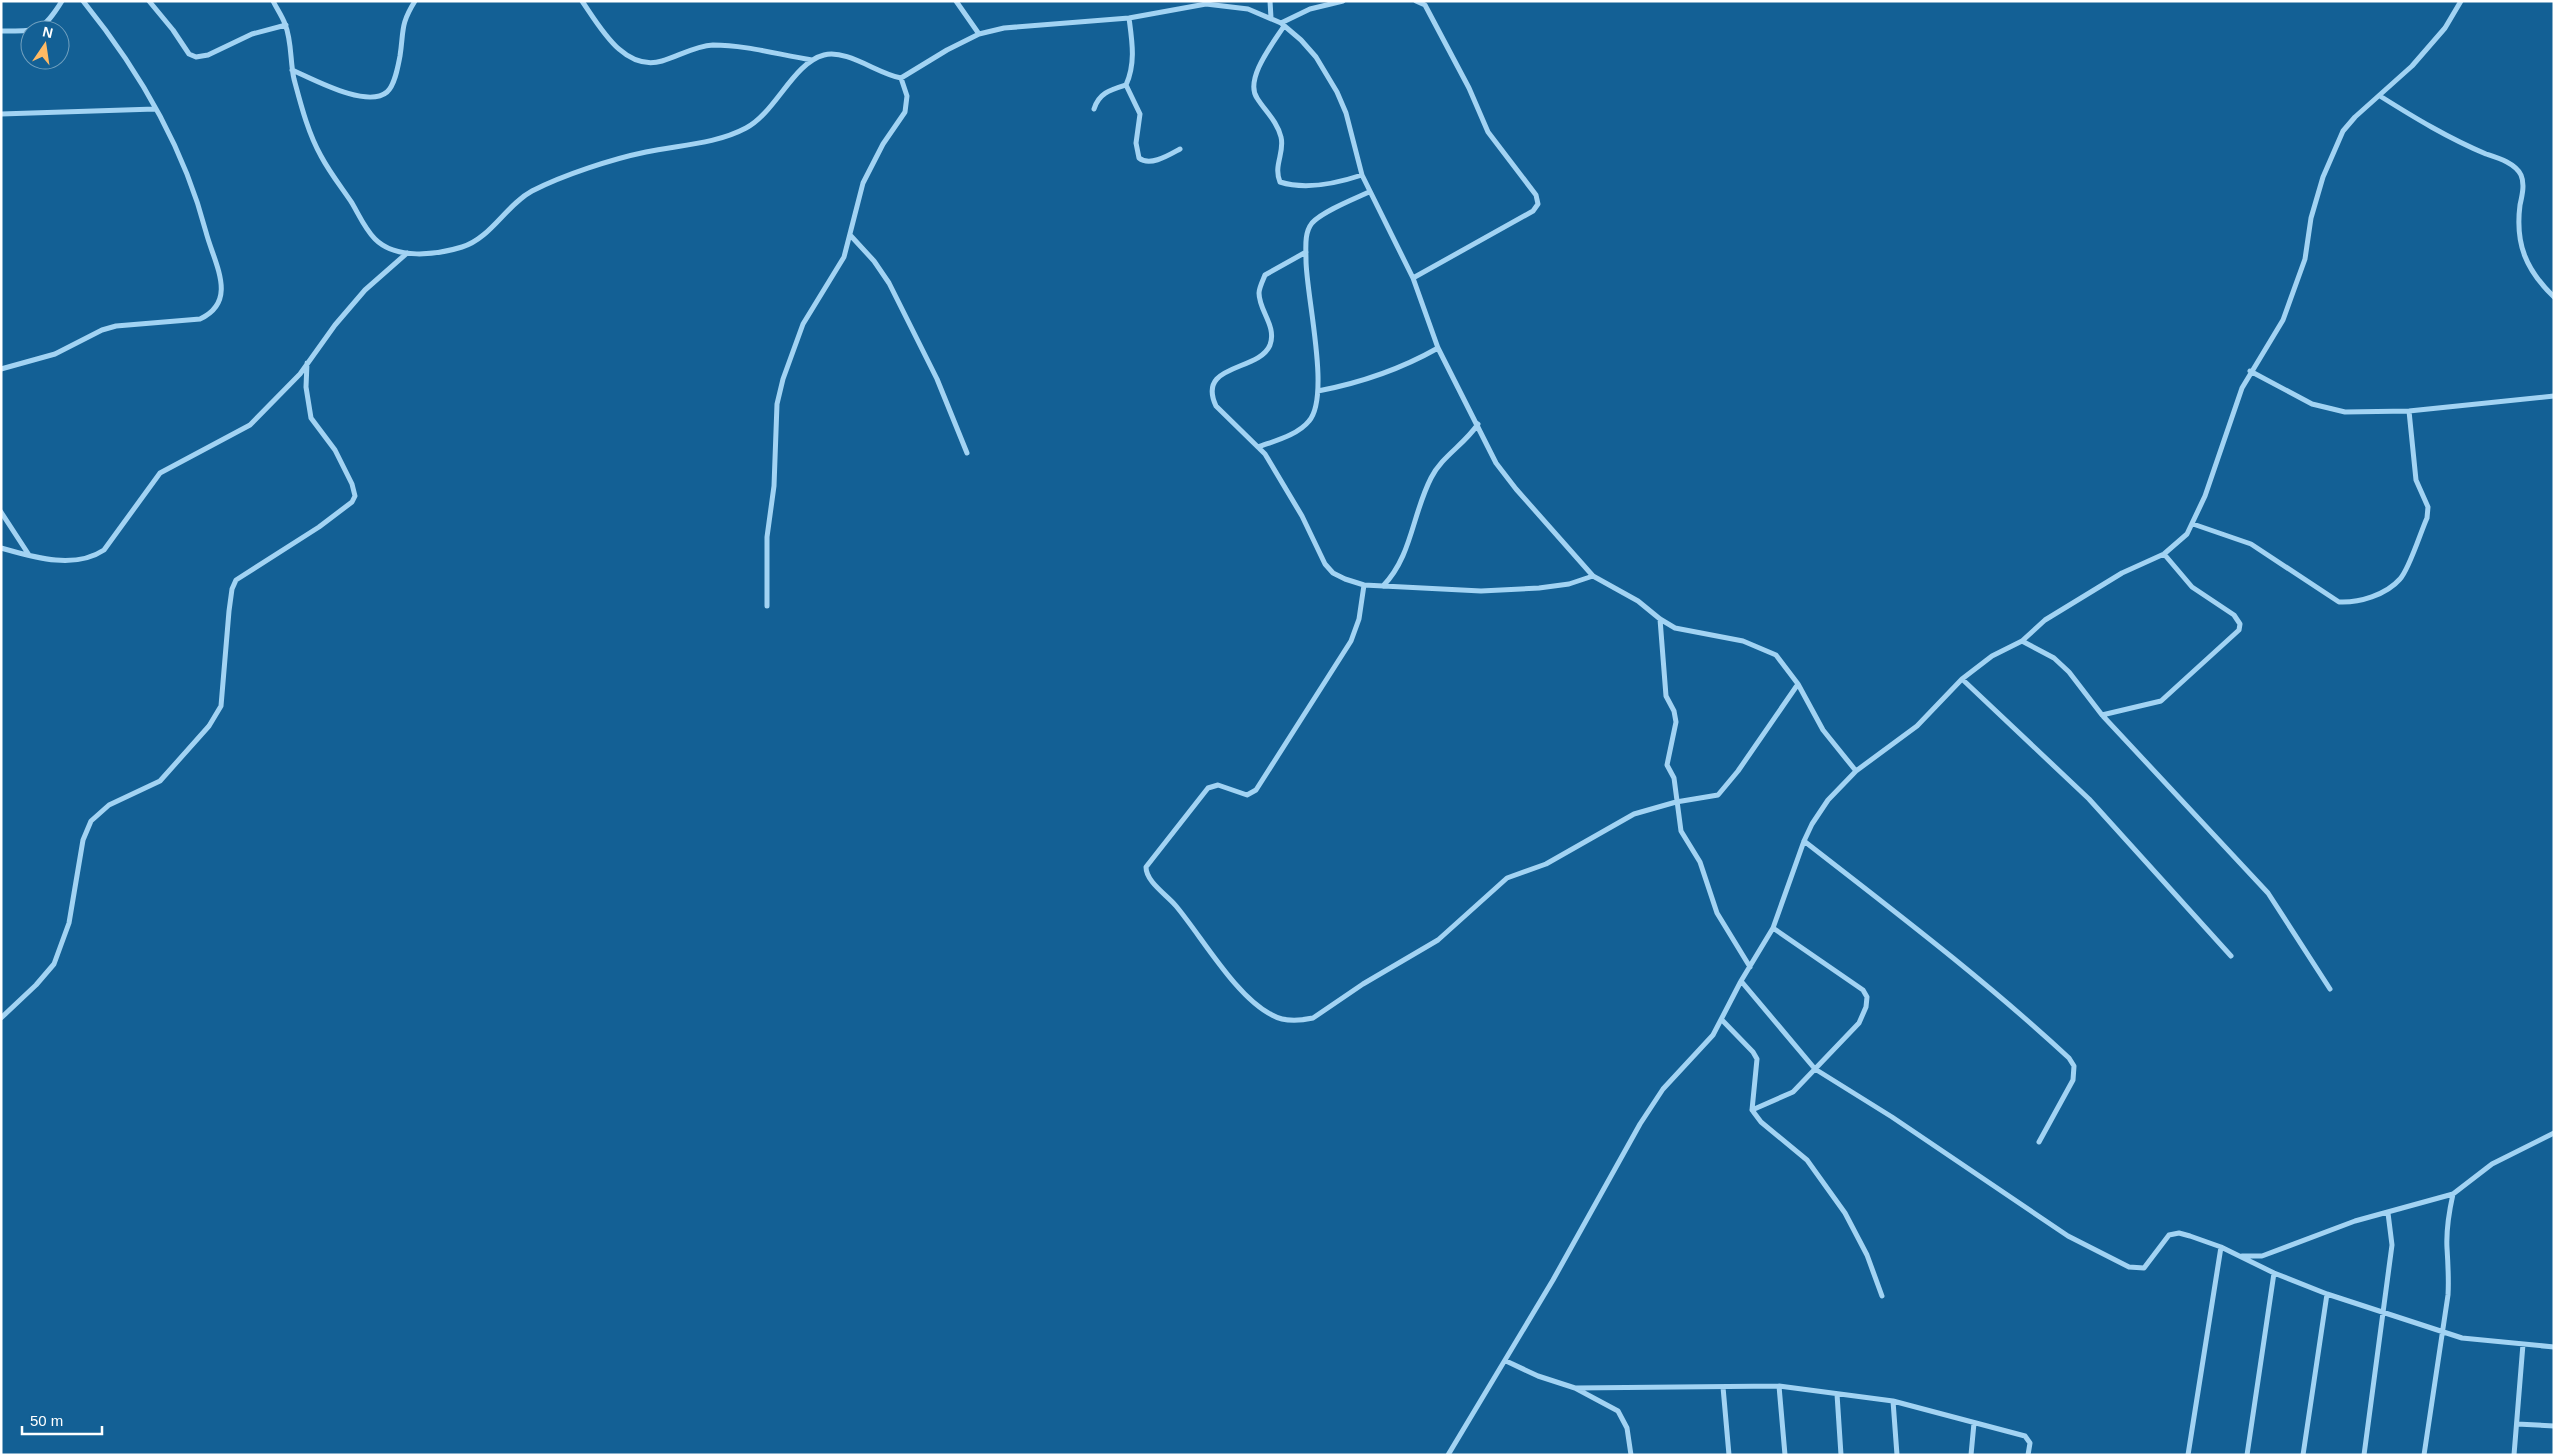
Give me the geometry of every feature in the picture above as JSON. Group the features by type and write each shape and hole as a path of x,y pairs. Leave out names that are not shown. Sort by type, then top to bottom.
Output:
{"street":[{"path":"1,31 31,30 45,26 62,1"},
{"path":"1,368 55,354 102,330 116,326 200,319 211,314 220,302 219,273 202,213 176,147 114,41 83,1"},
{"path":"148,1 189,54 196,57 208,56 252,34 286,25"},
{"path":"273,1 286,25 292,70 308,127 321,156 376,241 388,249 407,253 463,247 483,234 525,195 569,175 645,152 714,140 742,130 765,114 812,60 823,55 842,56 890,76 902,78 947,50 980,34 1004,28 1128,18 1206,4 1219,4 1248,9 1271,18 1282,24 1301,40 1316,57 1337,92 1346,113 1362,175 1412,278 1438,348 1496,463 1511,483 1594,576 1638,600 1660,619 1675,628 1743,641 1776,655 1798,684 1823,730 1856,771"},
{"path":"292,70 348,93 371,97 384,94 390,88 398,66 402,24 415,1"},
{"path":"582,1 617,47 632,59 649,63 661,62 712,45 747,48 812,60"},
{"path":"956,1 980,34"},
{"path":"1270,1 1271,18"},
{"path":"1344,1 1310,9 1282,24 1260,65 1253,90 1276,124 1282,139 1276,172 1280,182 1303,185 1346,181 1362,175"},
{"path":"1412,278 1533,211 1538,204 1536,195 1488,132 1468,88 1425,6 1416,1"},
{"path":"1448,1455 1506,1361 1640,1124 1663,1089 1704,1047 1722,1020 1741,981 1773,928 1804,841 1812,824 1828,800 1856,771 1918,726 1962,679 1992,656 2022,641 2045,620 2108,582 2164,554 2178,543 2194,524 2217,465 2242,388 2250,370 2283,320 2299,277 2312,218 2333,153 2348,123 2412,66 2445,28 2461,1"},
{"path":"1128,18 1133,44 1133,60 1126,85 1140,114 1136,143 1138,158 1143,161 1152,160 1180,149"},
{"path":"767,606 766,552 774,486 777,404 783,379 803,324 844,257 851,236 855,208 863,183 883,144 905,112 908,103 902,78"},
{"path":"1094,109 1103,93 1126,85"},
{"path":"2380,96 2433,129 2502,160 2518,170 2522,178 2523,190 2518,224 2519,241 2533,274 2554,297"},
{"path":"1,114 155,109"},
{"path":"1258,447 1278,440 1309,422 1316,410 1318,391 1314,333 1307,284 1306,252 1306,240 1312,223 1369,192"},
{"path":"851,236 874,261 889,283 937,379 967,453"},
{"path":"1306,252 1270,270 1262,283 1259,293 1271,331 1270,345 1262,355 1222,375 1212,388 1212,397 1216,406 1265,454 1302,516 1325,564 1333,573 1364,585 1490,591 1569,584 1594,576"},
{"path":"1,548 29,555 82,560 95,556 104,550 160,473 250,425 300,374 334,325 365,290 407,253"},
{"path":"1318,391 1368,379 1419,359 1438,348"},
{"path":"1,1018 36,985 54,964 69,923 83,840 91,821 108,805 160,781 210,726 221,706 229,611 232,589 236,580 319,527 352,502 355,496 352,484 335,450 311,418 306,387 307,363"},
{"path":"2250,370 2312,404 2331,410 2409,411 2554,396"},
{"path":"2194,524 2251,544 2339,602 2356,602 2382,592 2401,579 2427,518 2428,507 2416,480 2409,411"},
{"path":"1383,586 1401,563 1423,497 1439,463 1468,439 1478,424"},
{"path":"1,512 29,555"},
{"path":"2102,715 2164,699 2239,630 2240,624 2234,615 2192,587 2164,554"},
{"path":"1364,585 1359,619 1351,641 1256,790 1247,795 1218,786 1208,788 1146,867 1151,879 1176,906 1214,957 1244,992 1270,1015 1293,1020 1313,1018 1363,984 1438,940 1507,878 1546,864 1634,814 1676,802 1718,795 1725,788 1798,684"},
{"path":"1660,619 1666,696 1674,712 1676,722 1668,766 1674,778 1681,831 1700,862 1717,913 1750,967"},
{"path":"2022,641 2054,658 2069,672 2102,715 2268,893 2330,989"},
{"path":"1962,679 2089,799 2231,956"},
{"path":"1804,841 1984,982 2069,1058 2074,1066 2073,1080 2039,1142"},
{"path":"1752,1110 1793,1092 1859,1023 1866,1007 1867,997 1863,990 1773,928"},
{"path":"1741,981 1781,1032 1815,1069 1892,1117 2068,1236 2129,1268 2144,1268 2170,1235 2179,1233 2221,1247 2274,1273 2327,1294 2441,1332 2483,1342 2554,1346"},
{"path":"1722,1020 1753,1052 1757,1059 1752,1110 1761,1122 1807,1160 1845,1213 1867,1255 1882,1296"},
{"path":"2240,1256 2262,1256 2355,1221 2452,1194 2492,1164 2533,1141 2554,1133"},
{"path":"2424,1455 2450,1273 2447,1247 2448,1220 2452,1194"},
{"path":"2364,1455 2392,1245 2388,1213"},
{"path":"2188,1455 2221,1247"},
{"path":"2247,1455 2274,1273"},
{"path":"2303,1455 2327,1294"},
{"path":"2514,1455 2523,1344"},
{"path":"1506,1361 1538,1376 1575,1388 1618,1411 1626,1428 1631,1455"},
{"path":"1575,1388 1779,1386 1893,1401 2025,1436 2030,1443 2028,1455"},
{"path":"1779,1386 1785,1455"},
{"path":"1724,1387 1729,1455"},
{"path":"1837,1394 1841,1455"},
{"path":"1893,1401 1897,1455"},
{"path":"1971,1455 1974,1422"},
{"path":"2517,1424 2554,1426"}]}
